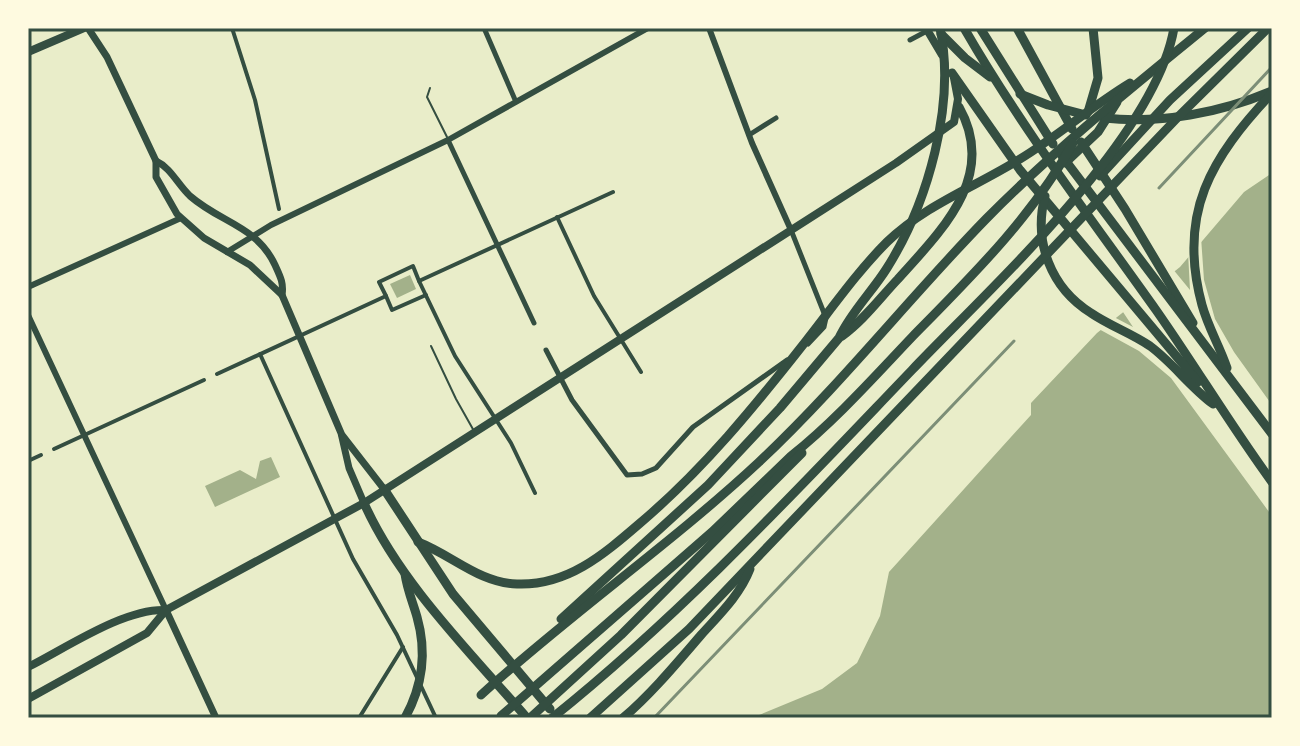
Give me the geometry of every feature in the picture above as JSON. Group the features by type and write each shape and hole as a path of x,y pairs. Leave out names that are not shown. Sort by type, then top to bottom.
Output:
{"highway":[{"path":"964,28 1010,104 1272,482"},
{"path":"980,28 1046,133 1103,213 1272,434"},
{"path":"1017,28 1072,129 1118,197 1210,350"},
{"path":"501,716 712,532 805,446 943,305 1031,206 1076,136 1094,98 1098,63 1093,28"},
{"path":"384,489 453,594 554,718 711,579 1079,193 1143,102 1167,55 1174,28"},
{"path":"481,695 547,637 732,487 828,392 989,217 1118,99 1205,28"},
{"path":"1079,193 1096,181 1180,90 1248,28"},
{"path":"590,718 673,645 753,564 1187,107 1268,28"},
{"path":"933,29 995,80 1040,102 1079,114 1121,119 1168,118 1231,105 1272,92"},
{"path":"547,637 571,609 708,485 809,375 839,338 899,247 925,184 936,144 945,90 944,52 933,29"},
{"path":"418,542 478,575 507,583 539,583 568,576 598,557 672,495 707,460 761,398 868,263 899,231 932,208 1023,157 1128,84 1152,72"},
{"path":"952,73 1036,190 1220,409"},
{"path":"1229,375 1204,310 1195,273 1195,231 1203,190 1223,150 1272,92"},
{"path":"1118,99 1102,128 1068,160 1049,187 1041,223 1046,259 1057,281 1074,301 1153,349 1220,409"},
{"path":"839,338 859,322 912,263 960,202 968,182 971,162 970,132 959,107"},
{"path":"364,503 405,570 471,654 529,718 641,616 795,461 805,446"},
{"path":"623,718 655,688 724,608 743,585 753,564"},
{"path":"405,570 422,651 418,685 405,718"}],"main road":[{"path":"28,52 86,28 107,57 156,161 156,177 168,202 204,238 250,265 282,295 341,433 349,468 364,503"},
{"path":"28,699 147,633 166,610 364,503 950,127 959,107 952,73 933,29"},
{"path":"156,161 199,203 253,235 269,252 283,282 282,295"},
{"path":"341,433 384,489"},
{"path":"28,667 124,617 147,610 166,610"},
{"path":"166,610 216,718"}],"street":[{"path":"232,28 255,100 279,209"},
{"path":"484,28 516,102"},
{"path":"227,252 253,235 448,140 648,28"},
{"path":"546,350 572,400 627,475 642,474 656,468 693,427 807,345 824,327 826,318 749,135 709,28"},
{"path":"910,40 933,29"},
{"path":"749,135 776,118"},
{"path":"448,140 534,323"},
{"path":"419,281 613,192"},
{"path":"557,217 599,305 641,372"},
{"path":"28,287 181,218"},
{"path":"426,295 392,310 379,282 413,266 419,281 426,295 445,339 511,443 535,493"},
{"path":"217,374 386,296"},
{"path":"28,315 166,610"},
{"path":"260,354 362,576 403,647 436,718"},
{"path":"54,449 204,380"},
{"path":"28,461 41,455"},
{"path":"359,718 403,647"}],"lane":[{"path":"430,88 427,97 448,140"},
{"path":"431,346 475,432"}],"shaded area":[{"path":"1272,173 1272,718 752,718 822,689 857,663 880,616 889,572 1031,415 1031,403 1097,333 1180,267 1244,192"},
{"path":"410,275 416,289 397,298 390,284"},
{"path":"271,457 280,477 215,507 205,486 240,470 256,479 260,461"}],"pier":[{"path":"1201,237 1204,280 1215,319 1272,405 1272,516 1171,378 1139,351 1097,328 1112,316 1133,327 1121,309 1172,268 1190,290 1188,252"}],"railway":[{"path":"1159,188 1272,67"},
{"path":"654,718 1014,341"}]}
